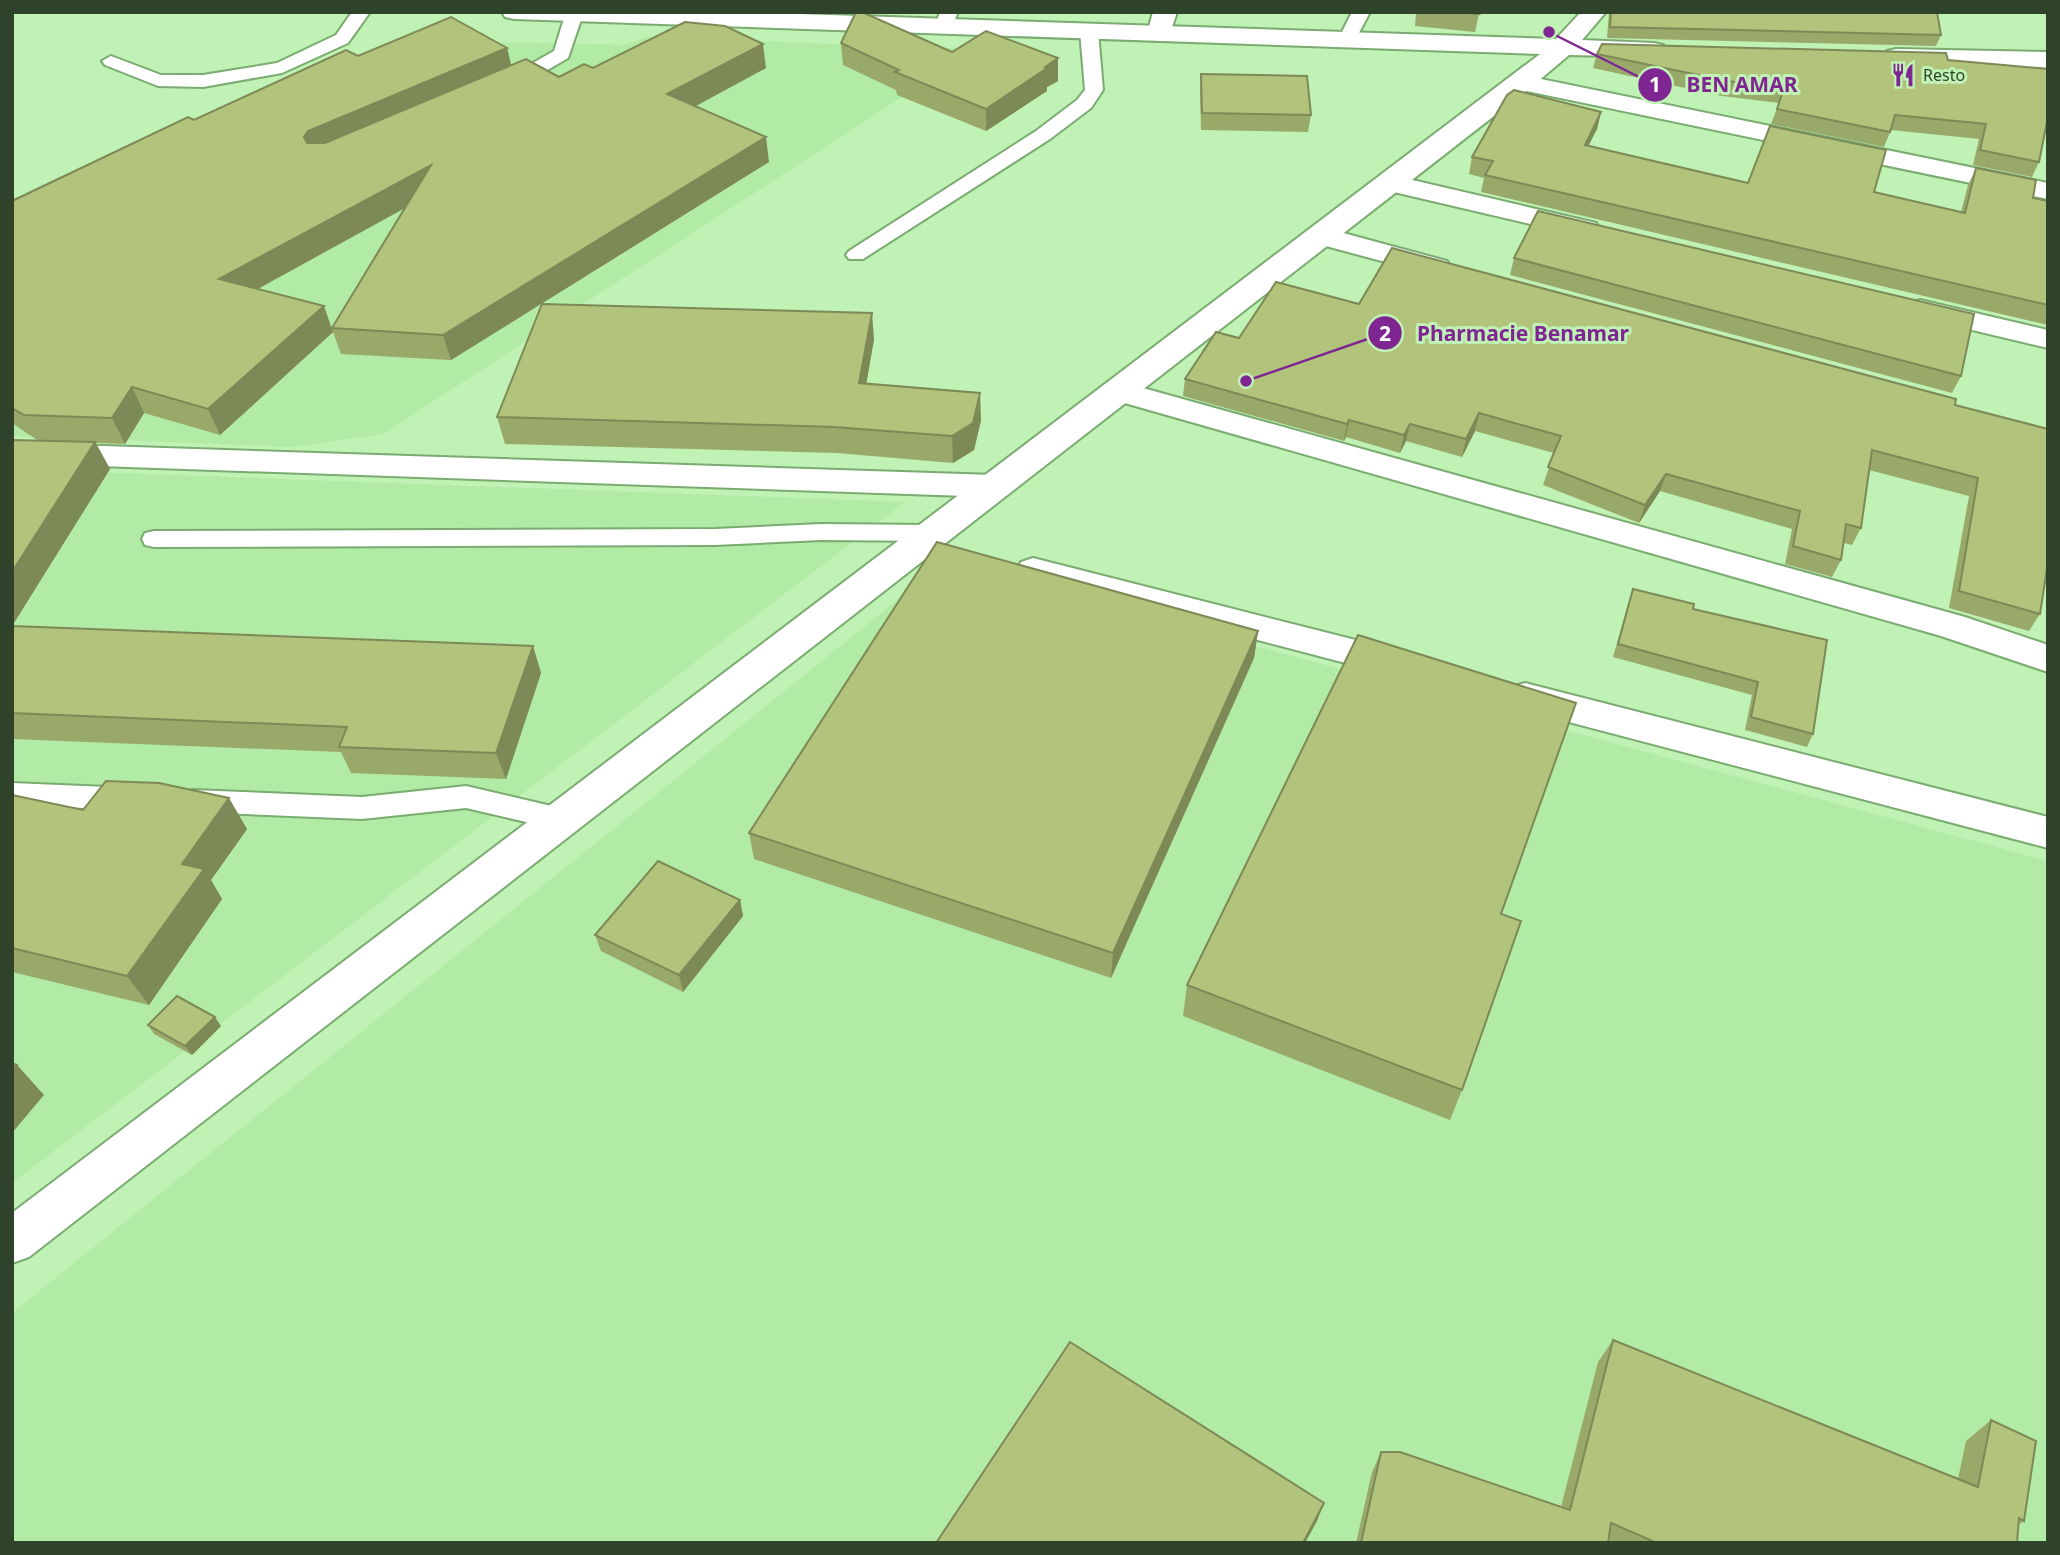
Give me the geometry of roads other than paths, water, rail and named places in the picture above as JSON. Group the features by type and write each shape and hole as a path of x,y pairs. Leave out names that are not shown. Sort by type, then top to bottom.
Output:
{"street":[{"path":"514,12 947,19 1089,31 1162,23 1347,40 1674,50"},
{"path":"12,1241 560,819 939,542 995,486 1521,83 1563,47 1594,12"},
{"path":"1868,55 2048,60"},
{"path":"1521,83 2048,191"},
{"path":"1391,183 1619,237"},
{"path":"1321,236 1469,276"},
{"path":"1900,304 2048,339"},
{"path":"1118,391 1939,622 2048,659"},
{"path":"12,453 995,486"},
{"path":"1004,562 1437,674"},
{"path":"1492,688 2048,833"}],"lane":[{"path":"111,61 158,80 203,82 282,68 342,39 361,12"},
{"path":"1347,40 1361,12"},
{"path":"491,92 516,82 562,54 575,13"},
{"path":"856,256 1043,135 1084,104 1094,90 1089,31"},
{"path":"154,539 715,537 821,531 939,542"},
{"path":"12,794 362,807 466,797 560,819"}],"place":[{"name":"BEN AMAR","path":"1549,32"},
{"name":"Resto","path":"1903,75"},
{"name":"Pharmacie Benamar","path":"1246,381"}]}
